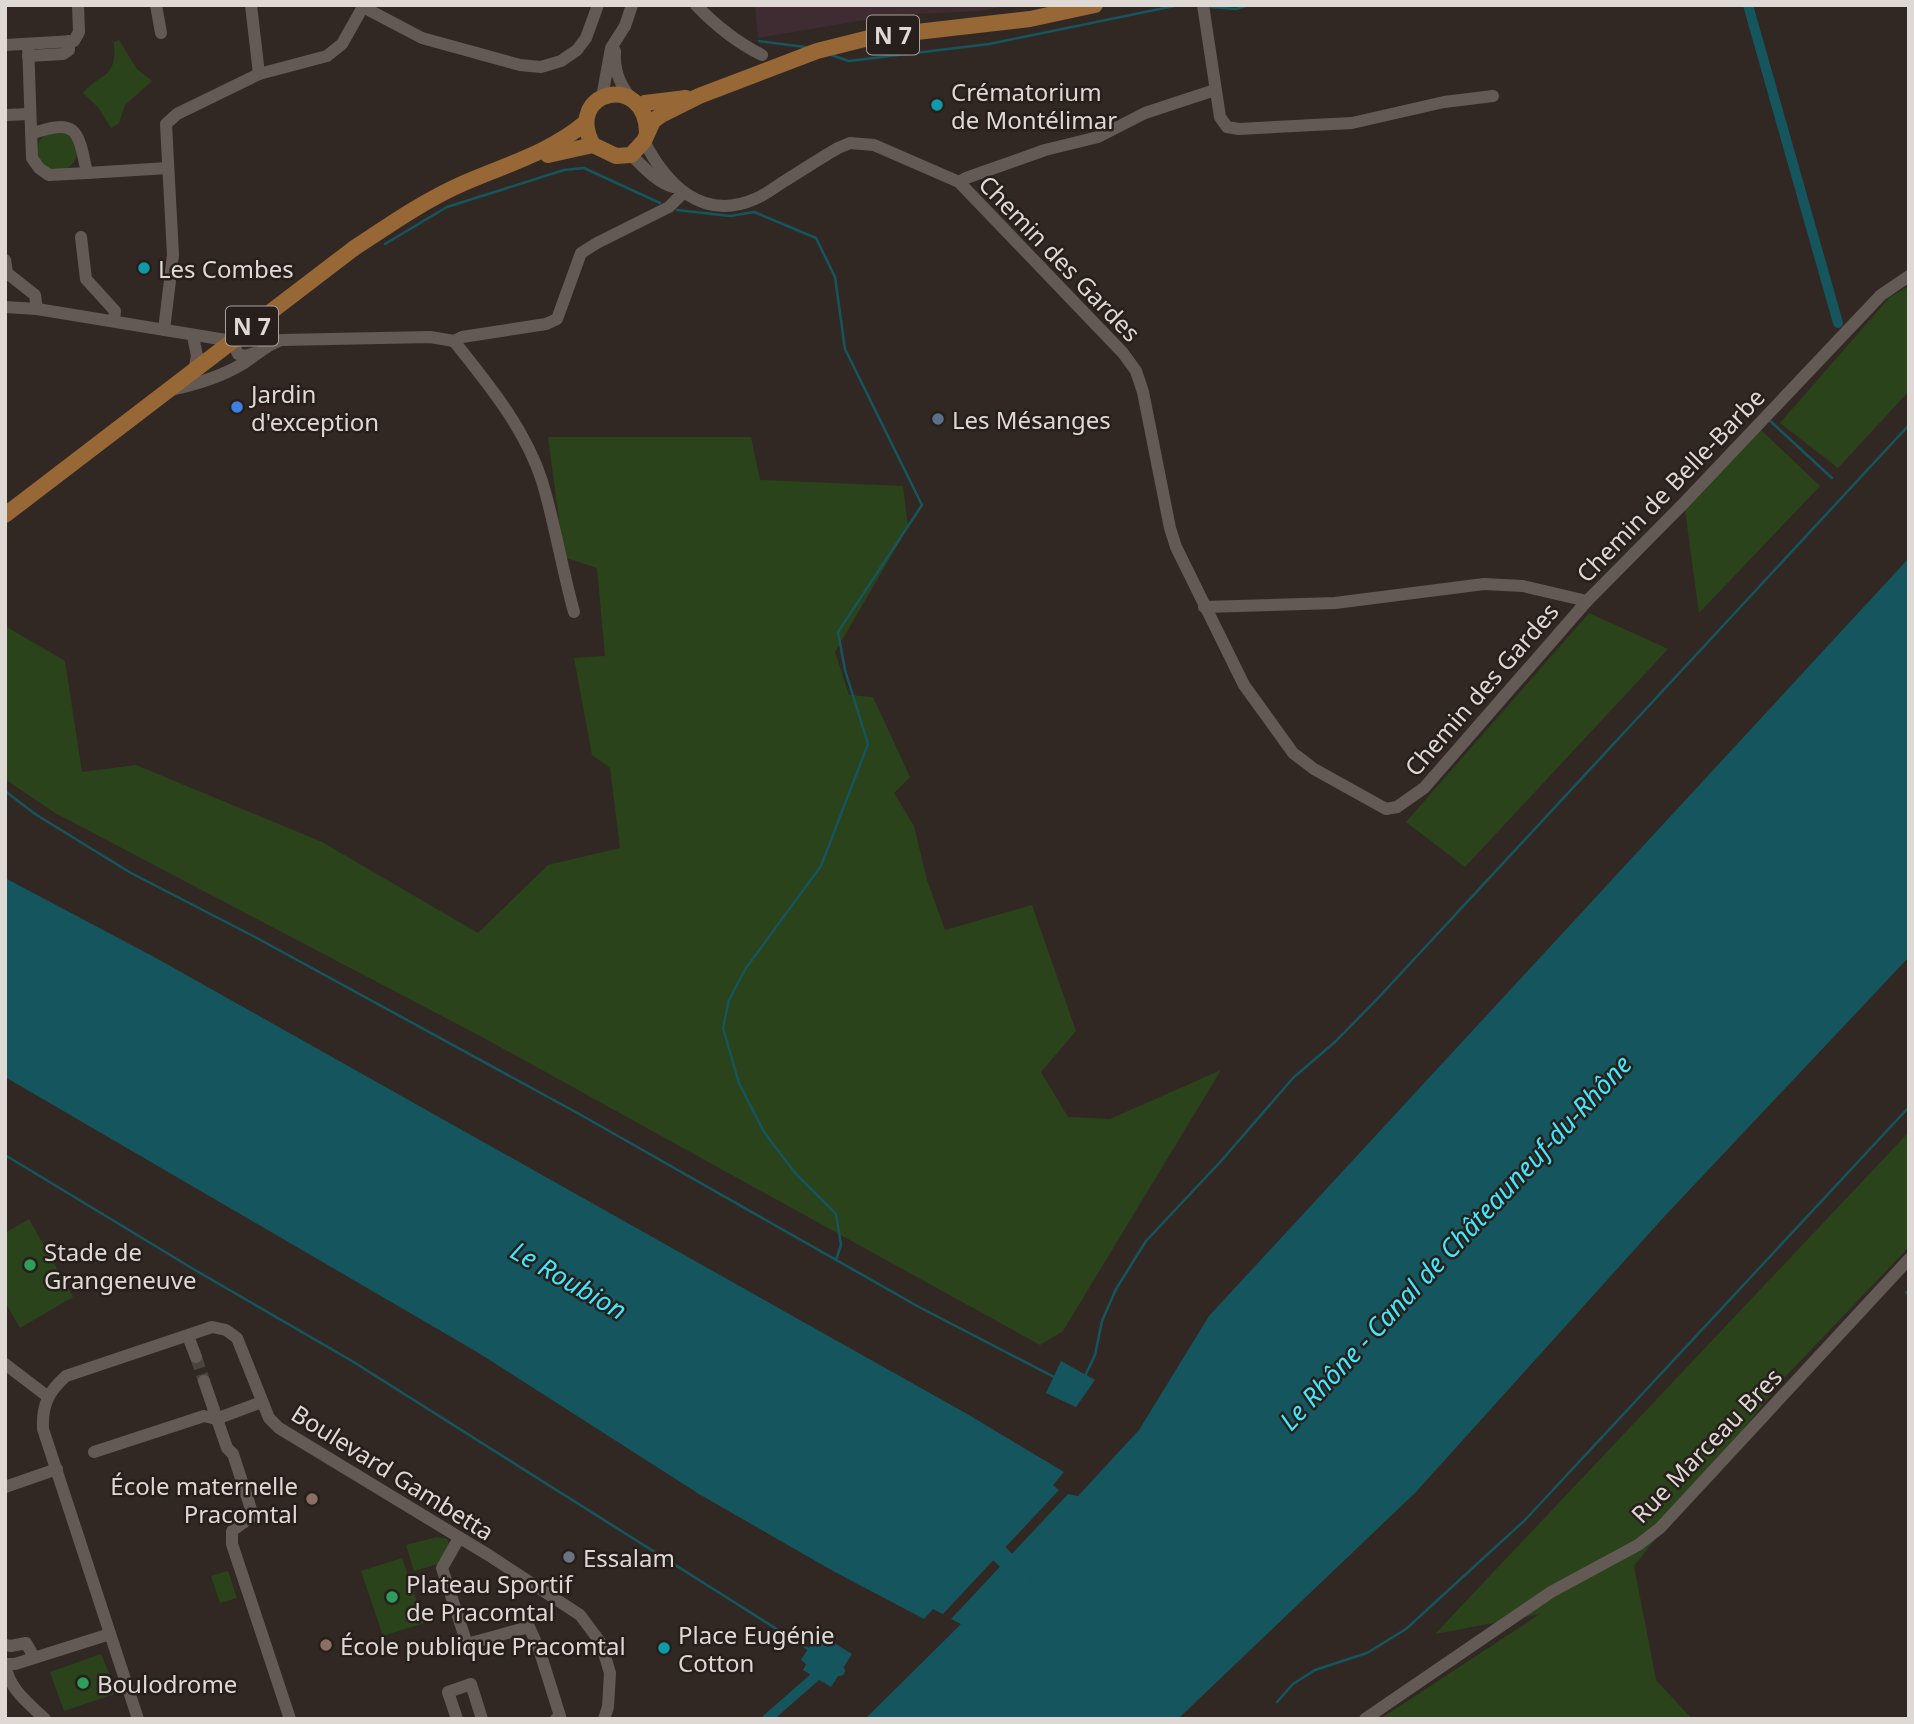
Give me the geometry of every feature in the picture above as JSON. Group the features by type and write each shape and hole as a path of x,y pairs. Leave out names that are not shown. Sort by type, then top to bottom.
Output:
{"main road":[{"name":"N 7","path":"646,137 653,121 661,114 699,96 817,51 873,37 1030,19 1095,5"},
{"path":"619,95 636,102 647,118 646,137 631,155 615,156 593,145 584,124 588,111 602,97 619,95"},
{"name":"N 7","path":"636,102 699,96"},
{"name":"N 7","path":"5,514 353,249 401,217 464,183 555,144 584,124"},
{"name":"N 7","path":"515,163 593,145"}],"street":[{"path":"5,45 63,54 69,50 69,41 78,38 78,5"},
{"path":"156,5 161,33"},
{"path":"251,5 259,74"},
{"path":"164,330 173,255 166,124 177,114 259,74 327,56 342,44 364,6 422,38 520,65 541,67 561,61 577,50 586,38 598,5"},
{"path":"602,97 607,66 632,5"},
{"path":"696,5 740,44 762,55"},
{"path":"1203,5 1220,117 1227,127 1239,129 1352,123 1444,103 1493,96"},
{"path":"616,40 614,60 620,85 636,102"},
{"path":"28,50 32,158 38,168 49,174 168,168"},
{"path":"959,182 1045,150 1098,137 1146,113 1215,90"},
{"path":"5,115 30,114"},
{"path":"31,134 58,125 69,129 78,137 87,173"},
{"path":"646,137 656,163 680,191"},
{"name":"Chemin des Gardes","path":"680,191 692,199 724,206 755,200 850,143 874,145 959,182 1123,353 1136,371 1143,392 1176,547 1203,607 1244,685 1293,753 1314,769 1386,809 1397,807 1424,788 1587,601"},
{"path":"631,155 667,186 680,191"},
{"path":"66,174 83,157"},
{"path":"167,391 202,383 221,375 247,361 268,345 281,340 430,337 454,341 462,337 546,324 557,319 581,253 669,207 680,191"},
{"path":"81,237 86,279 115,311 114,321"},
{"path":"5,260 7,273 35,295 37,309"},
{"name":"Chemin de Belle-Barbe","path":"1203,607 1335,603 1483,584 1523,586 1587,601 1881,295 1909,275"},
{"path":"5,307 37,309 232,341 238,354 245,356 258,352"},
{"path":"193,336 197,356 194,371"},
{"path":"454,341 516,425 530,452 542,481 574,612"},
{"name":"Rue Marceau Bres","path":"1365,1719 1551,1592 1638,1545 1660,1528 1909,1259"},
{"name":"Boulevard Gambetta","path":"47,1396 66,1376 212,1328 226,1329 237,1338 269,1418 279,1428 560,1600 580,1615 601,1643 610,1673 608,1707 604,1719"},
{"path":"188,1336 196,1357"},
{"path":"5,1364 47,1396 42,1412 43,1429 138,1719"},
{"path":"204,1381 251,1509 251,1517 232,1531 232,1544 290,1719"},
{"path":"94,1451 204,1416 216,1419 262,1402"},
{"path":"5,1487 57,1469"},
{"path":"458,1538 442,1568 467,1644 529,1627 549,1677 560,1716 556,1719"},
{"path":"45,1719 14,1690 5,1664 110,1634"},
{"path":"5,1644 11,1646 26,1643 34,1657"},
{"path":"457,1719 449,1692 471,1684 482,1719"}],"shaded area":[{"path":"755,5 1012,5 980,11 894,15 758,38"}],"green space":[{"path":"119,40 137,69 152,81 125,105 119,123 111,128 98,107 83,93 111,69 114,42"},
{"path":"57,131 71,137 77,151 71,165 57,171 43,165 37,151 43,137"},
{"path":"1909,286 1909,391 1838,468 1780,423 1890,297"},
{"path":"1760,429 1820,486 1699,613 1685,510"},
{"path":"548,437 751,437 760,480 903,486 908,527 835,652 849,695 873,697 910,777 894,793 914,826 927,880 945,930 1032,905 1076,1031 1041,1072 1068,1117 1110,1119 1221,1070 1063,1331 1040,1345 482,1037 55,813 5,779 5,626 65,661 82,772 136,765 322,842 478,933 548,865 620,848 610,768 592,755 574,658 605,656 597,568 564,557"},
{"path":"1589,613 1668,649 1465,867 1406,822"},
{"path":"1909,1132 1909,1247 1786,1376 1634,1566 1656,1680 1692,1719 1380,1719 1540,1614 1435,1634"},
{"name":"Stade de Grangeneuve","path":"29,1219 73,1297 20,1328 5,1302 5,1233"},
{"path":"437,1537 447,1539 449,1544 438,1564 414,1571 406,1545"},
{"name":"Plateau Sportif de Pracomtal","path":"402,1558 424,1623 383,1636 361,1571"},
{"path":"228,1571 237,1598 220,1603 211,1576"},
{"name":"Boulodrome","path":"101,1654 117,1693 64,1711 50,1672"}],"water":[{"name":"Le Rhône - Canal de Châteauneuf-du-Rhône","path":"1909,558 1909,957 1663,1218 1415,1493 1178,1719 865,1719 961,1624 951,1619 1068,1494 1078,1496 1139,1430 1209,1316"},
{"path":"5,878 156,958 969,1415 1064,1472 1053,1485 1059,1490 943,1614 933,1609 924,1619 833,1571 699,1494 477,1352 5,1077"},
{"path":"1061,1361 1095,1380 1076,1407 1046,1393"},
{"path":"818,1633 852,1654 831,1687 803,1670 806,1664 801,1660"}],"waterway":[{"path":"831,55 849,61 989,44 1179,5"},
{"path":"1211,7 1236,9 1248,5"},
{"path":"1748,5 1838,323"},
{"path":"759,41 805,47"},
{"path":"385,244 447,207 564,170 584,168 660,203"},
{"path":"677,210 730,216 754,212 816,238 835,277 845,349 922,505 838,632 845,670 868,744 821,866 746,968 729,1000 723,1028 739,1083 764,1132 795,1173 836,1214 841,1245 836,1260"},
{"path":"1768,419 1832,478"},
{"path":"1085,1376 1095,1355 1102,1321 1116,1289 1146,1241 1222,1160 1293,1078 1336,1041 1380,996 1909,425"},
{"path":"5,791 35,814 131,873 255,937 581,1115 919,1307 1056,1378"},
{"path":"1277,1702 1293,1684 1315,1670 1367,1653 1406,1629 1525,1520 1909,1107"},
{"path":"5,1155 352,1361 810,1650"},
{"path":"1906,1292 1909,1295"},
{"name":"Le Roubion","path":"980,1541 993,1548 1023,1576"},
{"path":"767,1719 815,1677 827,1660 840,1671"}],"tunnel":[{"path":"196,1357 204,1381"}],"place":[{"name":"Crématorium de Montélimar","path":"937,105"},
{"name":"Les Combes","path":"144,268"},
{"name":"Jardin d'exception","path":"237,407"},
{"name":"Les Mésanges","path":"938,419"},
{"name":"Stade de Grangeneuve","path":"30,1265"},
{"name":"École maternelle Pracomtal","path":"312,1499"},
{"name":"Essalam","path":"569,1557"},
{"name":"Plateau Sportif de Pracomtal","path":"392,1597"},
{"name":"École publique Pracomtal","path":"326,1645"},
{"name":"Place Eugénie Cotton","path":"664,1648"},
{"name":"Boulodrome","path":"83,1683"}]}
